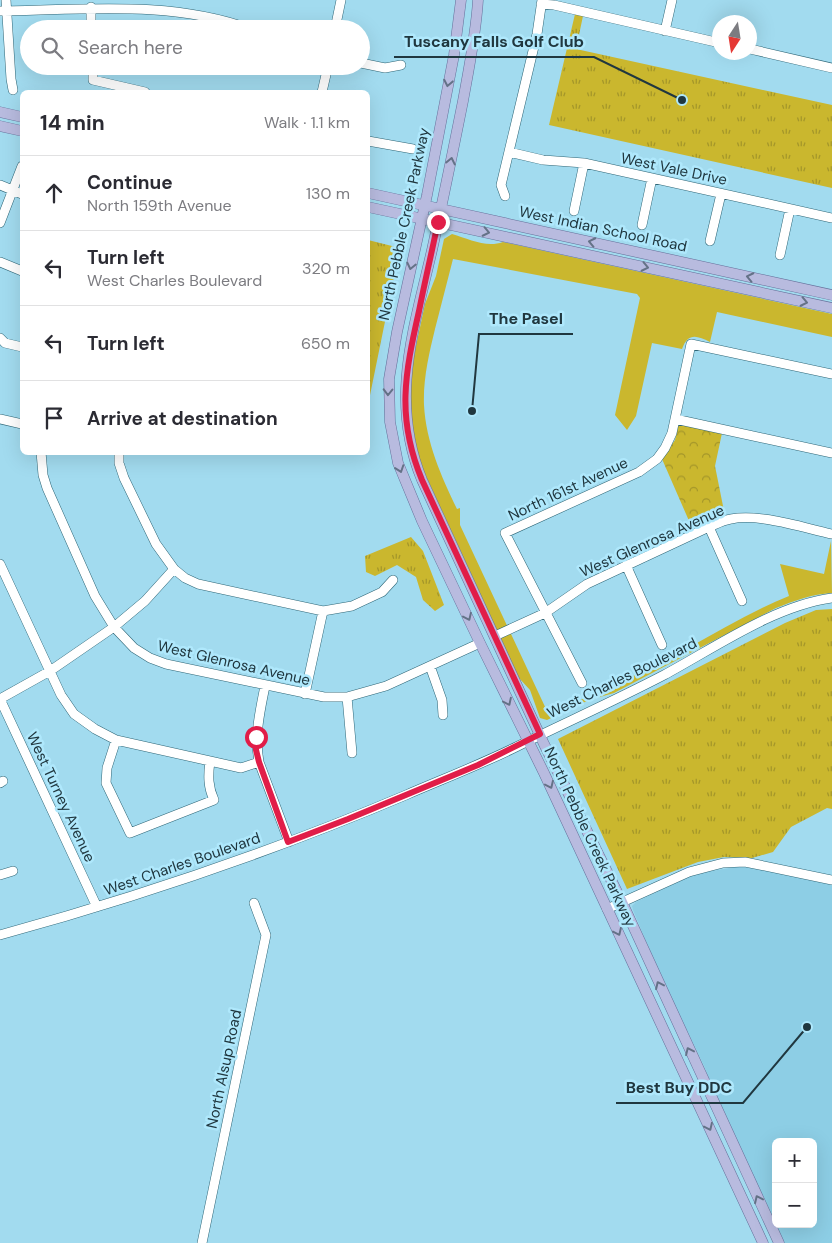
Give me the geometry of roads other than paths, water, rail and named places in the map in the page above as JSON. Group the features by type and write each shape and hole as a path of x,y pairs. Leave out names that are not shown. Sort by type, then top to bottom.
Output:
{"main road":[{"name":"North Pebble Creek Parkway","path":"460,0 454,55 425,205 391,362 388,398 390,422 398,463 405,484 607,908 763,1243"},
{"name":"North Pebble Creek Parkway","path":"478,0 473,49 408,361 405,388 406,421 412,456 540,734 622,902 778,1243"},
{"path":"0,112 20,117"},
{"path":"0,126 20,131"},
{"name":"West Indian School Road","path":"370,193 832,295"},
{"name":"West Indian School Road","path":"370,207 832,308"},
{"path":"390,422 406,421"},
{"path":"689,1084 702,1078"}],"street":[{"path":"6,0 3,11 10,80 13,90"},
{"path":"337,20 341,0"},
{"path":"666,31 672,0"},
{"path":"3,11 157,2 193,9 228,20"},
{"path":"505,196 501,185 537,34 542,2 712,41"},
{"path":"91,7 92,20"},
{"path":"757,51 832,68"},
{"path":"370,65 385,68 401,65"},
{"path":"93,75 93,80 137,90"},
{"path":"322,90 326,75"},
{"path":"370,141 413,149"},
{"name":"West Vale Drive","path":"509,152 543,160 584,164 832,218"},
{"path":"574,211 584,164"},
{"path":"0,224 20,171"},
{"path":"642,225 652,178"},
{"path":"0,185 20,193"},
{"path":"710,241 721,194"},
{"path":"780,255 790,209"},
{"path":"0,262 20,270"},
{"path":"0,338 5,343 20,347"},
{"name":"North 161st Avenue","path":"582,683 505,533 639,472 657,458 665,448 672,433 691,344 832,374"},
{"path":"675,418 832,453"},
{"path":"0,419 20,424"},
{"name":"West Glenrosa Avenue","path":"42,455 43,476 47,488 96,596 114,627 134,648 150,658 166,664 324,698 347,697 386,686 480,643"},
{"path":"119,455 119,463 128,486 156,544 174,569 185,578 198,584 323,610 339,610 382,592 393,580"},
{"name":"West Glenrosa Avenue","path":"495,636 545,613 587,584 729,519 750,518 832,534"},
{"path":"709,527 742,601"},
{"path":"0,564 61,695 74,714 95,729 116,740 241,768 259,762"},
{"path":"626,565 662,645"},
{"path":"0,699 50,671 114,627 145,601 174,569"},
{"name":"West Charles Boulevard","path":"0,935 201,874 348,819 478,765 623,696 790,608 832,598"},
{"path":"305,694 323,610"},
{"path":"430,666 442,700 444,715"},
{"path":"266,686 257,730 256,750 288,842"},
{"path":"347,697 352,753"},
{"name":"West Turney Avenue","path":"0,699 97,907"},
{"path":"116,740 107,768 106,783 130,833 214,800 208,779 210,761"},
{"path":"607,908 689,872 723,863 745,862 832,880"},
{"path":"0,875 13,871"},
{"name":"North Alsup Road","path":"202,1243 266,935 254,903"}],"place":[{"name":"Tuscany Falls Golf Club","path":"682,100"},
{"name":"The Pasel","path":"472,411"},
{"name":"Best Buy DDC","path":"807,1027"}]}
